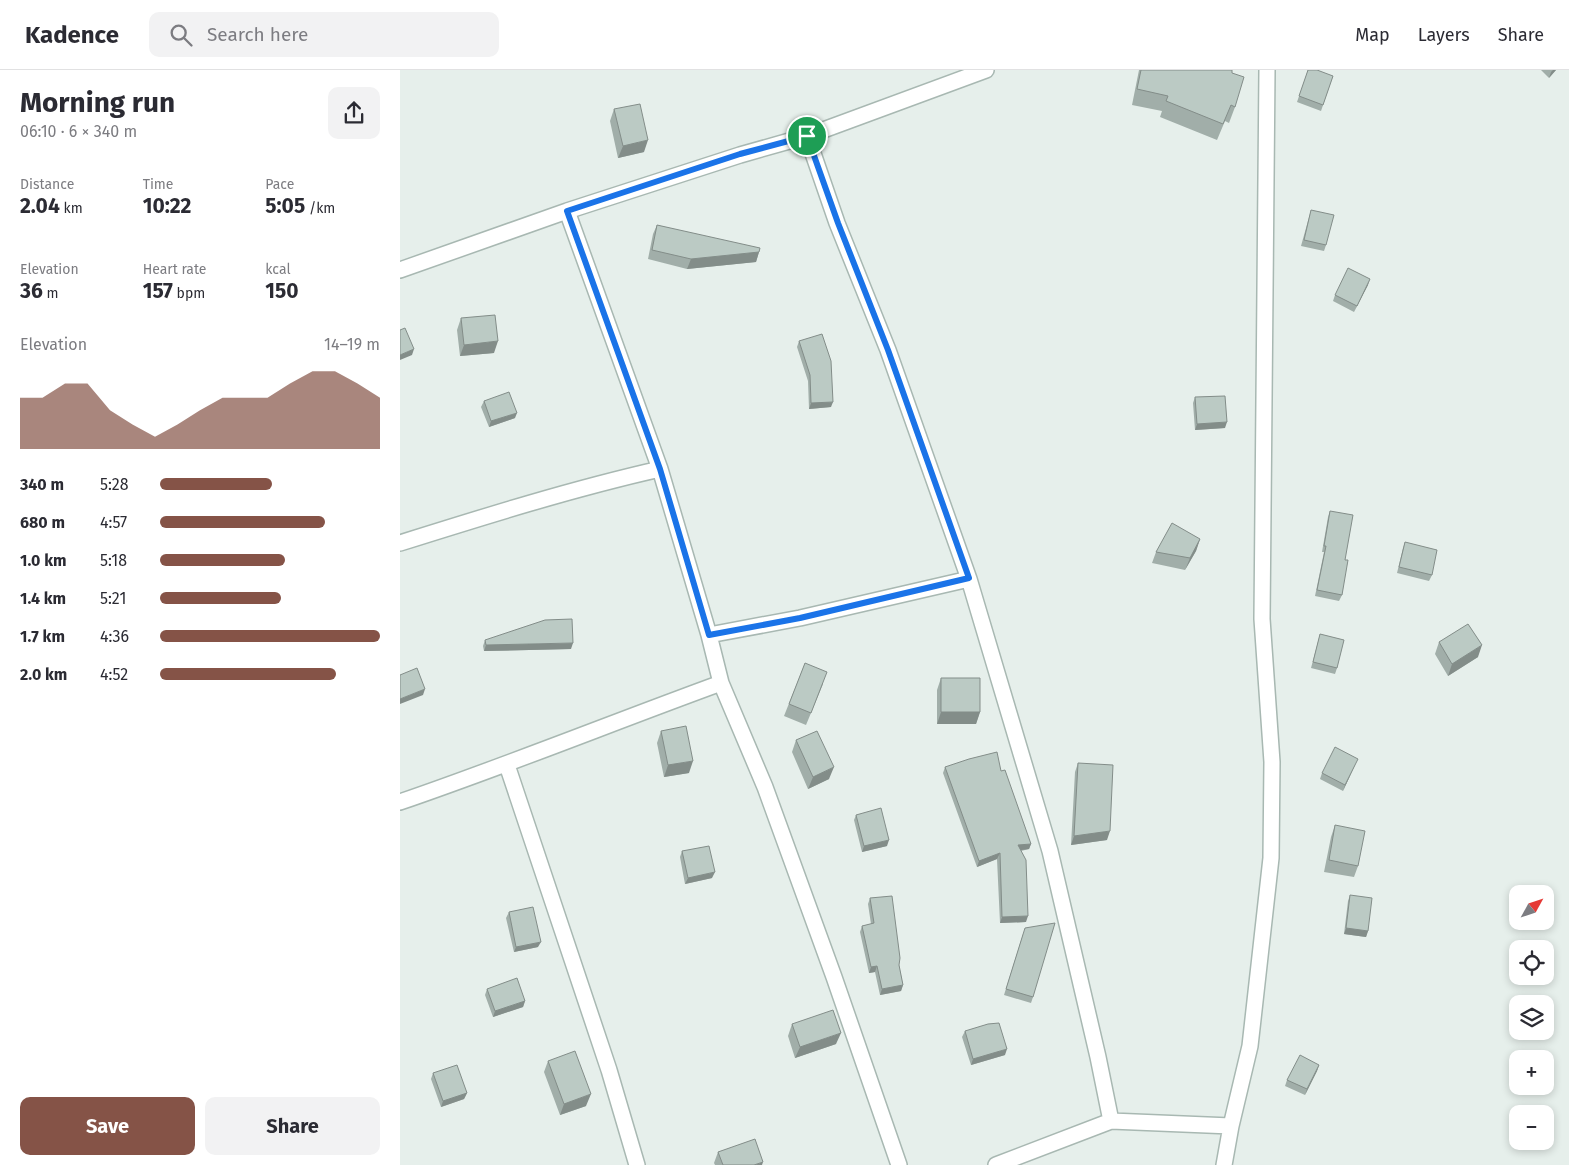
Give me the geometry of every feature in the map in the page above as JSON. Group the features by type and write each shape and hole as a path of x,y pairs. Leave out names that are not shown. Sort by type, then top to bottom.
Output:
{"street":[{"path":"400,270 567,211 740,154 807,136 986,70"},
{"path":"1224,1165 1250,1046 1271,858 1272,762 1262,619 1266,70"},
{"path":"807,136 838,223 888,350 969,578 1050,851 1098,1057 1110,1121"},
{"path":"567,211 660,469 721,682 768,796 834,977 898,1165"},
{"path":"400,543 544,499 660,469"},
{"path":"709,635 800,618 969,578"},
{"path":"400,802 507,765 721,682"},
{"path":"507,765 606,1061 637,1165"},
{"path":"996,1165 1110,1121 1231,1126"}],"building":[{"path":"1141,70 1232,70 1232,73 1244,77 1235,107 1231,105 1223,124 1166,101 1168,96 1137,89"},
{"path":"1308,70 1317,70 1333,76 1323,105 1299,96"},
{"path":"640,104 648,140 623,146 614,109"},
{"path":"1311,210 1334,215 1326,245 1304,240"},
{"path":"657,225 760,248 759,252 691,259 652,250"},
{"path":"1348,268 1370,279 1357,306 1335,295"},
{"path":"495,315 498,341 464,345 461,318"},
{"path":"405,328 414,349 400,355 400,330"},
{"path":"822,334 831,361 833,402 811,403 810,375 799,341"},
{"path":"509,392 517,413 491,421 484,401"},
{"path":"1225,396 1227,422 1197,424 1195,397"},
{"path":"1330,511 1353,515 1345,560 1348,560 1342,595 1317,590 1326,546 1324,546"},
{"path":"1172,523 1200,539 1190,558 1156,552"},
{"path":"1405,542 1437,550 1432,575 1399,567"},
{"path":"572,619 573,643 486,645 485,640 545,620"},
{"path":"1468,624 1482,645 1452,664 1439,642"},
{"path":"1320,634 1344,640 1337,668 1313,662"},
{"path":"805,663 827,672 811,713 789,704"},
{"path":"417,668 425,689 400,699 400,675"},
{"path":"941,678 980,678 980,712 941,712"},
{"path":"686,726 693,761 668,765 661,731"},
{"path":"817,731 834,767 813,777 796,740"},
{"path":"1335,747 1358,759 1345,785 1322,773"},
{"path":"997,752 1001,771 1005,770 1031,844 1018,845 1026,860 1028,916 1002,917 1000,853 979,861 945,767"},
{"path":"1078,763 1113,765 1110,831 1074,836"},
{"path":"881,808 889,840 864,846 856,815"},
{"path":"1335,825 1365,831 1358,866 1329,860"},
{"path":"709,846 715,872 688,878 682,851"},
{"path":"1350,895 1372,898 1368,931 1346,928"},
{"path":"892,896 900,958 899,965 903,985 882,989 877,966 871,967 862,926 874,923 870,898"},
{"path":"533,907 541,942 516,947 509,912"},
{"path":"1055,923 1033,997 1006,989 1025,928"},
{"path":"517,978 525,1001 495,1011 487,989"},
{"path":"833,1010 841,1033 800,1047 792,1024"},
{"path":"999,1023 1007,1049 973,1059 965,1031 988,1024"},
{"path":"575,1051 591,1094 564,1104 548,1061"},
{"path":"1300,1055 1319,1065 1307,1089 1287,1080"},
{"path":"457,1065 467,1093 443,1101 433,1073"},
{"path":"755,1139 763,1162 754,1165 723,1165 718,1152"}],"route":[{"path":"807,136 838,223 888,350 969,578 800,618 709,635 660,469 567,211 740,154 807,136"}]}
